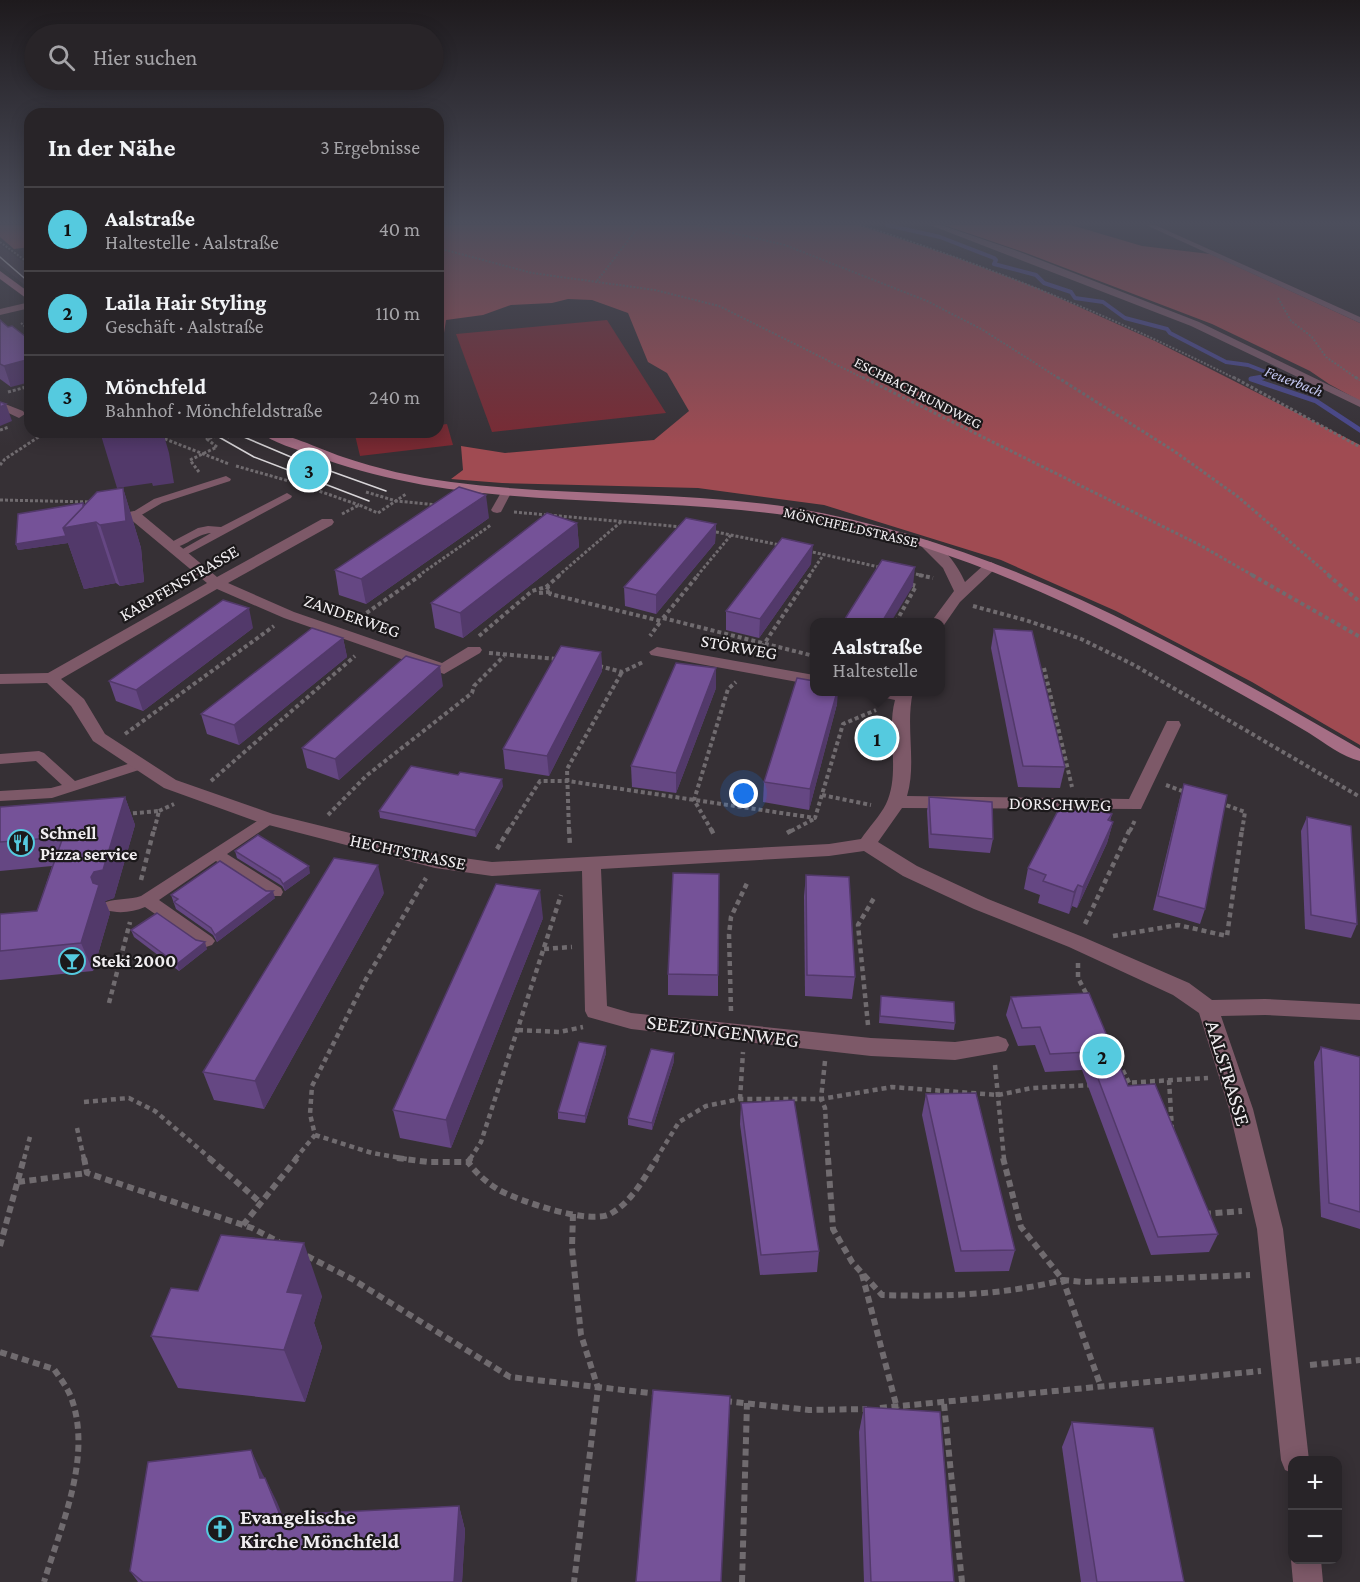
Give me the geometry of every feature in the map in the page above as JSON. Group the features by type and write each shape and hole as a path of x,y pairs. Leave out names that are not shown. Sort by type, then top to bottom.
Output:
{"main road":[{"name":"MÖNCHFELDSTRASSE","path":"281,438 340,462 421,482 507,491 661,499 774,510 825,518 926,544 991,566 1069,598 1165,646 1360,756"}],"street":[{"path":"1131,299 1195,324 1360,404"},
{"path":"0,312 24,306"},
{"path":"0,405 19,414"},
{"name":"ZANDERWEG","path":"134,515 216,583 289,615 444,669 476,643"},
{"name":"KARPFENSTRASSE","path":"51,678 327,522"},
{"path":"926,544 946,561 954,573 958,595"},
{"path":"942,618 958,595 991,566"},
{"name":"STÖRWEG","path":"657,652 810,679"},
{"path":"0,679 51,678"},
{"name":"HECHTSTRASSE","path":"51,678 78,703 99,737 170,784 268,819 435,861 484,868 581,865 829,850 867,844"},
{"path":"867,844 896,802 900,786 900,742 904,696"},
{"name":"DORSCHWEG","path":"896,802 1135,805 1173,725"},
{"name":"AALSTRASSE","path":"867,844 910,870 981,904 1076,942 1181,989 1208,1008 1241,1109 1270,1229 1283,1369 1294,1456"},
{"name":"SEEZUNGENWEG","path":"581,865 596,1011 631,1021 871,1047 955,1051 995,1045"},
{"path":"1208,1008 1265,1007 1360,1012"},
{"path":"1306,1564 1308,1582"}],"lane":[{"path":"1314,299 1360,320"},
{"path":"134,515 158,501 226,478"},
{"path":"496,516 507,491"},
{"path":"175,550 222,531 287,496"},
{"path":"0,759 39,756 72,786"},
{"path":"0,796 52,792 140,765"},
{"path":"112,906 141,902 268,819"},
{"path":"216,854 275,892"},
{"path":"141,902 206,941"}],"path":[{"name":"ESCHBACH RUNDWEG","path":"697,299 745,318 1198,544 1360,637"},
{"path":"921,299 984,330 1164,445 1237,496 1360,602"},
{"path":"1062,299 1210,366 1360,447"},
{"path":"1279,299 1281,310 1304,333 1312,337 1317,350 1337,368 1360,380"},
{"path":"0,394 24,388"},
{"path":"0,465 5,459 37,438"},
{"path":"164,438 233,465 296,483 378,513 421,482"},
{"path":"203,478 190,460 217,447 207,439 209,438"},
{"path":"366,492 396,501 441,505"},
{"path":"0,500 110,502 121,505 134,515"},
{"path":"327,522 359,505"},
{"path":"339,631 496,516 622,521 691,528"},
{"path":"567,660 504,655 476,643 516,604 532,591 546,587 622,521"},
{"path":"703,529 789,547"},
{"path":"581,865 567,769 622,672 657,652 650,636 731,535"},
{"path":"801,549 889,570"},
{"path":"764,646 824,554"},
{"path":"873,572 877,566"},
{"path":"910,573 932,577"},
{"path":"898,618 916,586 905,582"},
{"path":"546,587 550,589 550,594 810,655"},
{"path":"539,593 550,592"},
{"path":"528,595 535,596"},
{"path":"958,595 1081,639 1134,665 1360,797"},
{"path":"516,604 524,606"},
{"path":"110,746 289,615"},
{"path":"492,625 500,627"},
{"path":"197,793 371,642"},
{"path":"309,829 333,811 366,776 472,693 474,686 504,655"},
{"path":"594,665 622,672"},
{"path":"1044,668 1076,804"},
{"path":"725,856 694,800 728,689 752,669"},
{"path":"484,868 540,781 568,781 815,818 843,724 872,712"},
{"path":"1148,779 1191,794"},
{"path":"822,795 859,803"},
{"path":"1076,942 1178,925 1227,936 1245,812 1213,801"},
{"path":"1088,999 1078,978 1076,942 1135,820 1135,805"},
{"path":"109,1003 141,902 159,812 125,814"},
{"path":"315,1135 310,1114 312,1086 366,980 435,861"},
{"path":"740,1099 738,1033 729,935 731,916 748,880"},
{"path":"468,1162 482,1142 561,895"},
{"path":"871,1047 858,925 874,898"},
{"path":"518,1030 558,1032"},
{"path":"827,1043 821,1100 825,1108 833,1229 852,1262 882,1295 934,1297 1036,1287 1063,1280 1083,1282 1274,1274"},
{"path":"995,1045 1002,1153 1022,1227 1063,1280 1101,1387"},
{"path":"1113,1051 1128,1083"},
{"path":"1118,1083 1230,1076"},
{"path":"1169,1080 1172,1140"},
{"path":"468,1162 476,1173 499,1190 556,1212 603,1217 612,1213 634,1194 679,1122 706,1106 740,1099 821,1100 892,1087 998,1095 1032,1088 1096,1084"},
{"path":"84,1102 129,1098 155,1111 261,1203"},
{"path":"77,1128 87,1173"},
{"path":"0,1246 31,1133"},
{"path":"315,1135 343,1145 406,1161 436,1164 468,1162"},
{"path":"243,1225 315,1135"},
{"path":"18,1182 87,1173 243,1225 282,1243"},
{"path":"1198,1203 1202,1214 1265,1209"},
{"path":"573,1214 572,1248 581,1335 598,1388 574,1582"},
{"path":"302,1253 352,1279 510,1377 667,1395"},
{"path":"862,1273 897,1408"},
{"path":"0,1352 54,1369 71,1397 79,1427 79,1460 44,1582"},
{"path":"713,1400 809,1410 897,1408 1360,1360"},
{"path":"742,1582 747,1403"},
{"path":"944,1404 962,1582"}],"shaded area":[{"path":"444,299 1061,299 1155,341 1360,445 1360,745 1252,682 1116,611 1001,560 824,505 698,488 502,483 451,479 463,470 461,446 505,453 654,440 689,411 667,373 648,362 628,313 592,300 568,299 552,303 511,305 483,315 446,320 444,333"},
{"path":"1146,299 1307,299 1360,323 1360,401 1310,371 1212,324"},
{"path":"607,320 666,413 492,432 456,334"},
{"path":"444,424 447,424 453,445 360,456 356,438 444,438"}],"building":[{"path":"0,320 24,335 24,361 4,366 0,364"},
{"path":"459,487 486,495 361,579 335,570"},
{"path":"123,488 126,521 100,525 96,522 63,528 97,492"},
{"path":"83,503 83,507 63,528 66,536 16,544 18,514"},
{"path":"547,513 577,523 460,613 431,603"},
{"path":"686,518 716,524 656,595 624,587"},
{"path":"782,538 813,545 760,619 726,611"},
{"path":"882,560 915,567 884,618 846,618"},
{"path":"223,600 249,608 136,690 109,681"},
{"path":"312,628 343,638 234,725 201,714"},
{"path":"994,629 1032,631 1065,767 1023,766"},
{"path":"561,646 601,652 547,756 503,749"},
{"path":"406,656 440,666 335,759 302,748"},
{"path":"676,663 716,668 676,773 631,766"},
{"path":"797,678 810,680 810,696 836,696 810,789 764,782"},
{"path":"411,766 458,775 460,772 502,779 475,830 379,811"},
{"path":"1184,784 1227,795 1205,909 1158,896"},
{"path":"125,797 103,870 94,872 91,877 93,883 99,885 81,943 0,951 0,914 37,911 63,837 0,842 0,807"},
{"path":"929,797 992,802 993,839 931,834"},
{"path":"1081,804 1112,814 1108,820 1113,822 1083,887 1078,885 1074,892 1043,881 1046,875 1028,868 1061,805 1078,811"},
{"path":"1307,817 1351,826 1357,924 1311,915"},
{"path":"258,835 309,866 283,884 280,879 235,851"},
{"path":"334,858 378,865 255,1081 203,1072"},
{"path":"220,861 266,891 273,891 215,935 211,928 174,902 178,899 171,895"},
{"path":"673,873 719,874 718,975 668,974"},
{"path":"806,875 849,877 855,977 807,975"},
{"path":"496,884 540,890 446,1120 393,1110"},
{"path":"157,913 196,940 205,942 177,964 131,930"},
{"path":"1089,993 1128,1086 1155,1084 1218,1234 1158,1237 1088,1052 1050,1054 1040,1027 1022,1028 1011,997"},
{"path":"881,996 954,1002 955,1023 880,1016"},
{"path":"579,1042 606,1046 585,1116 558,1112"},
{"path":"1321,1047 1360,1057 1360,1212 1329,1203"},
{"path":"651,1049 674,1053 652,1123 628,1118"},
{"path":"976,1093 1015,1250 961,1251 926,1094"},
{"path":"794,1100 819,1251 761,1255 741,1103"},
{"path":"221,1235 304,1243 287,1292 303,1294 284,1350 151,1336 171,1288 198,1291"},
{"path":"653,1390 730,1396 721,1582 636,1582"},
{"path":"864,1407 940,1412 954,1582 871,1582"},
{"path":"1072,1422 1153,1428 1184,1582 1097,1582"},
{"name":"Evangelische Kirche Mönchfeld","path":"251,1450 260,1478 265,1478 280,1515 459,1506 454,1582 143,1582 130,1571 148,1462"}],"waterway":[{"name":"Feuerbach","path":"1081,299 1103,302 1125,318 1167,329 1170,333 1226,362 1248,365 1266,372 1264,377 1253,379"},
{"name":"Feuerbach","path":"1263,377 1251,379 1316,401 1360,430"}],"tram line":[{"path":"221,438 254,457 369,501"},
{"path":"246,438 291,457 386,491"}],"place":[{"name":"Mönchfeld","path":"309,470"},
{"name":"Aalstraße","path":"877,738"},
{"name":"Schnell Pizza service","path":"21,843"},
{"name":"Steki 2000","path":"72,961"},
{"name":"Laila Hair Styling","path":"1102,1056"},
{"name":"Evangelische Kirche Mönchfeld","path":"220,1529"}]}
